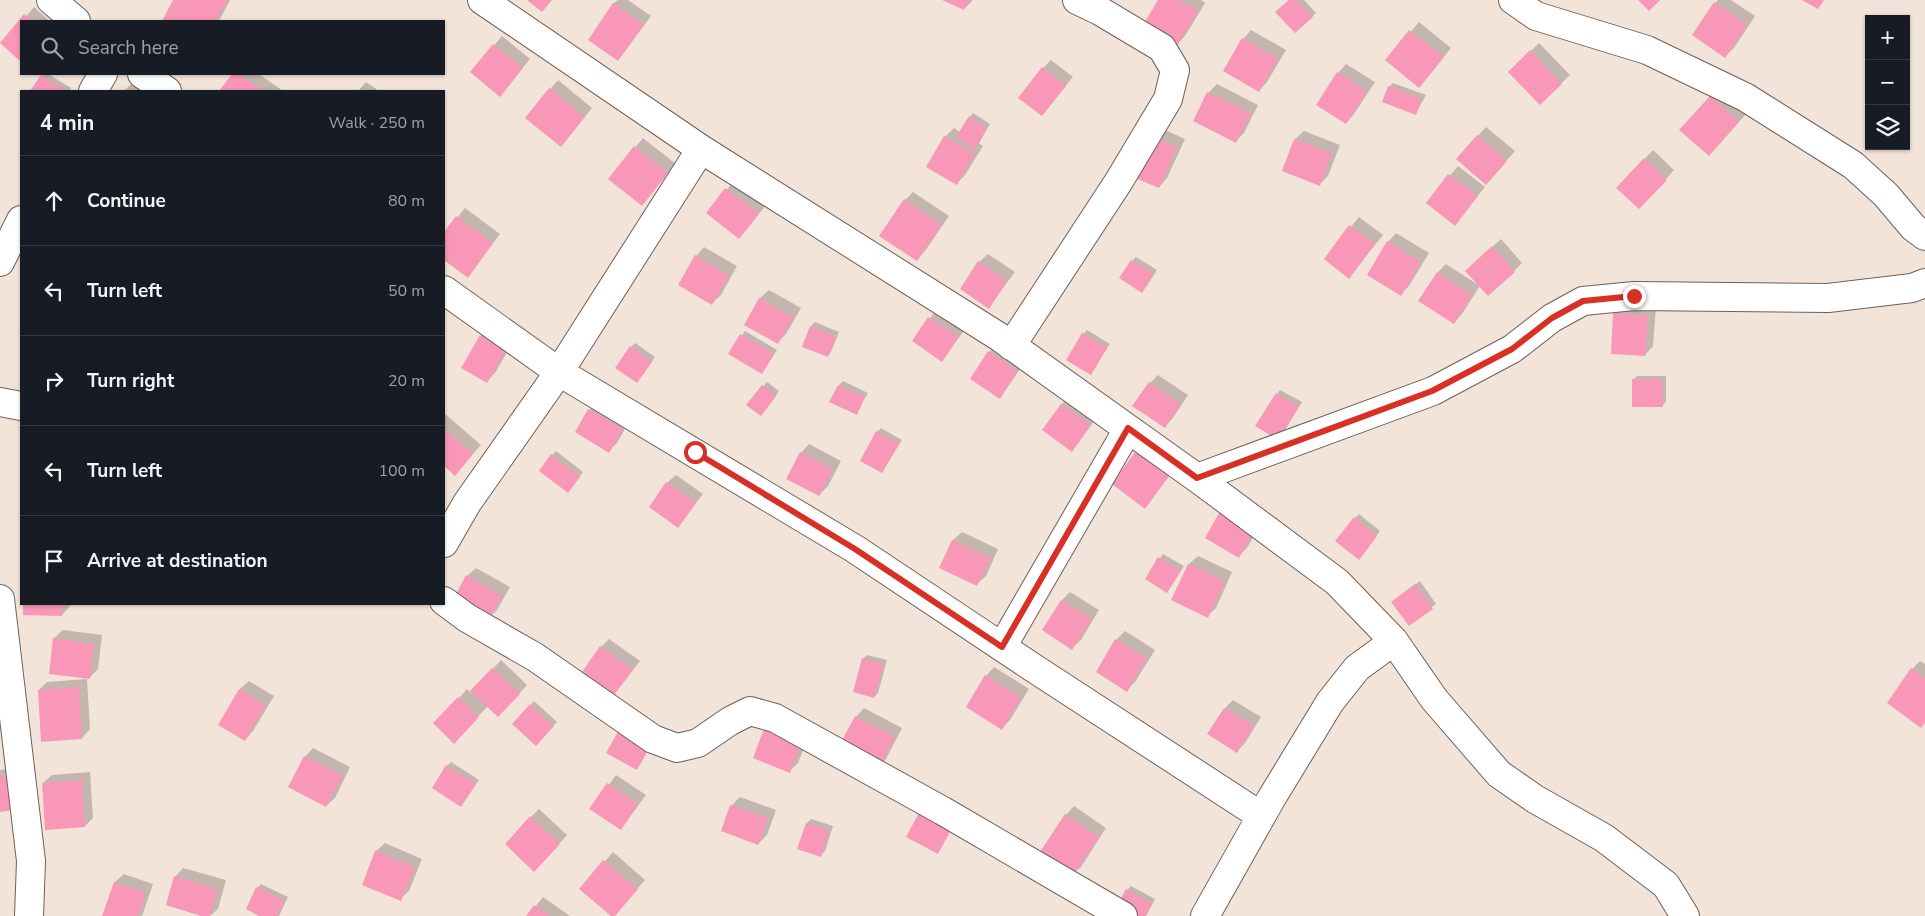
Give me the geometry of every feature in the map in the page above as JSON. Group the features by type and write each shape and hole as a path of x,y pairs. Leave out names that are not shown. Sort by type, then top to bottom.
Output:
{"street":[{"path":"51,0 75,20"},
{"path":"482,0 701,150 1011,346 1128,428 1337,582 1394,641 1434,699 1499,774 1535,799 1604,838 1651,873 1666,885 1685,916"},
{"path":"1011,346 1168,100 1175,70 1162,48 1100,11 1077,0"},
{"path":"1513,0 1536,16 1646,50 1745,97 1853,165 1886,195 1913,227 1925,236"},
{"path":"94,90 102,75"},
{"path":"143,75 166,90"},
{"path":"445,541 467,503 559,372 701,150"},
{"path":"0,262 20,222"},
{"path":"1197,478 1432,391 1512,349 1552,318 1583,301 1634,296 1828,298 1912,288 1925,283"},
{"path":"445,291 559,372 855,549 1261,816"},
{"path":"0,402 20,406"},
{"path":"1002,647 1128,428"},
{"path":"0,599 31,861 29,916"},
{"path":"445,602 467,618 535,657 653,739 677,748 698,743 730,721 750,711 775,718 943,811 1123,916"},
{"path":"1204,916 1261,816 1330,702 1357,668 1394,641"}],"building":[{"path":"173,0 227,0 217,20 163,20"},
{"path":"527,0 552,0 542,12"},
{"path":"942,0 969,0 964,10"},
{"path":"1158,0 1179,0 1198,11 1177,46 1143,25"},
{"path":"1289,0 1296,0 1313,17 1295,33 1275,12"},
{"path":"1638,0 1660,0 1649,11"},
{"path":"1802,0 1824,0 1818,9"},
{"path":"1714,2 1747,25 1725,58 1692,35"},
{"path":"613,3 644,25 618,61 588,40"},
{"path":"24,14 31,20 20,20 20,61 0,43"},
{"path":"1409,30 1444,57 1419,88 1385,60"},
{"path":"1242,38 1278,59 1259,92 1223,71"},
{"path":"493,44 523,68 500,97 470,72"},
{"path":"1530,50 1562,84 1540,105 1508,72"},
{"path":"1042,67 1066,86 1042,116 1018,98"},
{"path":"1337,72 1367,91 1346,124 1316,105"},
{"path":"41,75 64,90 31,90"},
{"path":"231,75 240,75 262,90 220,90"},
{"path":"1388,86 1422,99 1416,115 1382,102"},
{"path":"549,88 585,117 561,147 525,118"},
{"path":"1207,92 1251,113 1236,143 1193,121"},
{"path":"1710,96 1739,122 1709,156 1679,130"},
{"path":"969,116 987,128 975,149 956,137"},
{"path":"1477,135 1507,161 1486,185 1456,159"},
{"path":"944,136 975,154 957,185 926,167"},
{"path":"1154,137 1177,147 1159,188 1135,178"},
{"path":"1294,139 1332,153 1320,186 1282,171"},
{"path":"634,146 668,173 642,206 608,179"},
{"path":"1644,158 1667,180 1639,209 1616,188"},
{"path":"1448,174 1478,196 1455,226 1426,203"},
{"path":"725,188 759,214 739,239 706,213"},
{"path":"904,199 941,225 917,261 879,236"},
{"path":"456,216 493,243 468,278 445,261 445,231"},
{"path":"1349,225 1375,244 1349,279 1324,259"},
{"path":"1387,241 1421,262 1401,296 1367,275"},
{"path":"1492,246 1515,272 1488,296 1465,271"},
{"path":"695,255 729,275 712,305 678,285"},
{"path":"1131,260 1154,274 1142,293 1119,278"},
{"path":"978,261 1007,281 989,309 960,289"},
{"path":"1437,272 1472,295 1454,324 1418,301"},
{"path":"759,298 793,317 778,344 744,325"},
{"path":"1613,313 1648,316 1645,356 1611,354"},
{"path":"928,317 959,337 942,362 912,341"},
{"path":"810,326 836,336 828,357 802,347"},
{"path":"1082,333 1107,348 1091,375 1066,360"},
{"path":"740,334 774,354 762,374 728,354"},
{"path":"480,335 506,351 487,383 461,368"},
{"path":"630,346 652,362 637,383 615,368"},
{"path":"988,351 1018,371 1000,399 970,379"},
{"path":"1632,379 1662,379 1663,407 1632,407"},
{"path":"1149,382 1181,404 1165,428 1132,406"},
{"path":"762,385 776,396 761,416 746,405"},
{"path":"838,385 865,397 857,415 829,402"},
{"path":"1276,393 1299,406 1278,440 1255,426"},
{"path":"1061,404 1091,425 1072,452 1042,430"},
{"path":"588,409 623,429 609,453 575,432"},
{"path":"445,430 473,454 455,476 445,467"},
{"path":"876,431 899,444 882,473 860,461"},
{"path":"800,452 833,470 819,496 786,479"},
{"path":"1135,452 1169,476 1145,509 1112,484"},
{"path":"551,454 580,477 568,493 539,471"},
{"path":"666,482 696,503 678,528 649,507"},
{"path":"1219,513 1253,533 1239,558 1205,538"},
{"path":"1354,517 1377,536 1359,560 1335,541"},
{"path":"952,540 991,558 977,586 939,568"},
{"path":"1158,557 1181,571 1167,593 1145,579"},
{"path":"1188,564 1225,581 1208,618 1171,600"},
{"path":"466,575 502,596 488,620 453,600"},
{"path":"1415,584 1433,609 1409,626 1391,602"},
{"path":"1061,600 1092,619 1072,650 1042,630"},
{"path":"23,605 63,605 62,616 23,615"},
{"path":"53,638 94,644 90,679 49,674"},
{"path":"1115,639 1147,658 1127,692 1096,672"},
{"path":"600,646 633,670 614,695 582,672"},
{"path":"862,658 884,664 874,698 853,692"},
{"path":"492,668 520,694 498,717 470,691"},
{"path":"1911,668 1925,678 1925,723 1921,728 1887,703"},
{"path":"985,675 1021,698 1002,730 966,707"},
{"path":"79,687 82,739 41,742 38,690"},
{"path":"239,689 266,705 245,741 218,725"},
{"path":"458,697 479,717 454,744 433,723"},
{"path":"530,704 554,726 536,746 512,724"},
{"path":"1224,708 1254,726 1237,753 1207,734"},
{"path":"855,716 895,737 878,769 838,748"},
{"path":"765,726 802,741 790,773 753,758"},
{"path":"619,730 650,747 637,770 606,753"},
{"path":"304,756 343,776 326,807 288,787"},
{"path":"446,765 476,784 461,807 432,788"},
{"path":"6,775 12,810 0,812 0,777"},
{"path":"82,780 85,827 45,830 42,783"},
{"path":"607,783 638,804 621,830 589,809"},
{"path":"730,805 768,818 758,845 721,831"},
{"path":"920,811 952,828 938,854 906,837"},
{"path":"1065,814 1099,837 1072,877 1038,855"},
{"path":"530,816 560,844 534,872 505,844"},
{"path":"806,823 829,830 821,857 797,849"},
{"path":"375,851 415,867 401,901 362,885"},
{"path":"603,860 638,889 615,916 611,916 579,889"},
{"path":"174,876 218,889 210,916 201,916 166,905"},
{"path":"114,882 146,893 138,916 102,916"},
{"path":"256,887 285,901 277,916 259,916 246,909"},
{"path":"1126,889 1152,903 1145,916 1130,916 1116,908"},
{"path":"534,905 550,916 526,916"}],"route":[{"path":"695,452 855,549 1002,647 1128,428 1197,478 1327,432 1432,391 1512,349 1552,318 1583,301 1634,296"}]}
